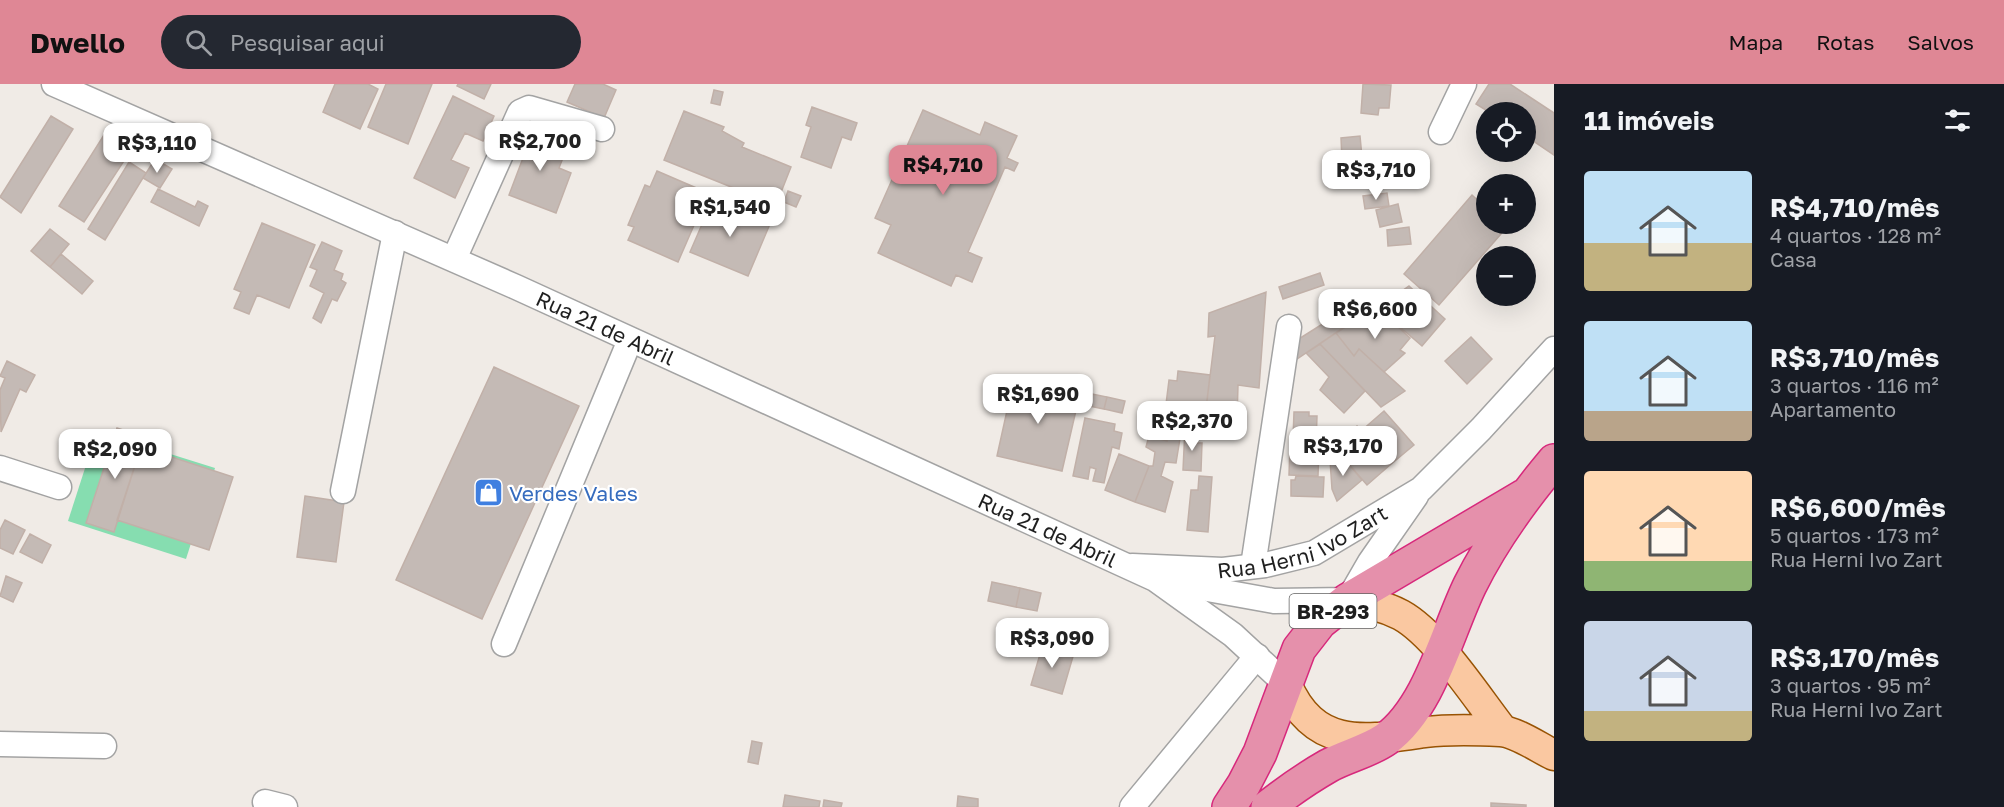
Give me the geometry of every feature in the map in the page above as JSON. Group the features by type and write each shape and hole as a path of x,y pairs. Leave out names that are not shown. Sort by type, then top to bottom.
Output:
{"highway":[{"name":"BR-293","path":"1268,807 1328,766 1386,739 1408,715 1443,655 1458,611 1472,582 1525,495 1554,460"},
{"name":"BR-293","path":"1229,807 1260,753 1299,649 1320,622 1348,600 1442,542 1525,495"}],"main road":[{"path":"1348,600 1376,604 1402,616 1425,633 1503,731"},
{"path":"1286,684 1295,703 1313,722 1335,734 1360,740 1386,739 1429,732 1503,731 1554,755"}],"street":[{"name":"Rua 21 de Abril","path":"54,84 454,259 1155,579 1274,601 1348,600"},
{"path":"1441,132 1464,84"},
{"path":"454,259 520,112 529,108 602,129"},
{"path":"343,491 395,233"},
{"path":"1253,566 1289,327"},
{"path":"504,644 630,340"},
{"name":"Rua Herni Ivo Zart","path":"1124,566 1223,570 1314,554 1421,489 1481,429 1554,349"},
{"path":"0,468 59,487"},
{"path":"1348,600 1370,562 1421,489"},
{"name":"Rua 21 de Abril","path":"1155,579 1233,635 1286,684"},
{"path":"1132,807 1257,656"},
{"path":"0,744 104,746"}],"green space":[{"path":"97,431 215,468 186,559 68,521"}],"building":[{"path":"335,84 368,84 378,89 360,129 323,112"},
{"path":"386,84 432,84 408,144 368,127"},
{"path":"458,84 491,84 484,99 457,86"},
{"path":"575,84 603,84 616,90 604,118 567,102"},
{"path":"1363,84 1391,85 1389,108 1379,108 1378,115 1361,113"},
{"path":"1489,84 1510,84 1554,113 1554,155 1536,143 1536,102 1477,102"},
{"path":"714,90 723,92 720,105 711,103"},
{"path":"453,96 494,116 483,141 465,133 451,160 469,168 455,198 414,178"},
{"path":"812,107 857,123 851,140 842,137 831,168 801,157 811,127 806,125"},
{"path":"923,110 980,135 985,122 1017,136 1007,158 1018,163 1014,171 1005,167 968,252 982,258 972,282 956,275 951,286 878,253 891,225 875,218"},
{"path":"684,111 724,127 722,131 744,143 742,147 791,167 776,205 664,160"},
{"path":"51,116 73,129 21,213 0,197"},
{"path":"527,121 542,126 537,139 566,150 559,168 571,173 556,213 509,195 526,150 522,148 525,140 521,138"},
{"path":"109,127 135,144 84,222 59,206"},
{"path":"1360,136 1362,157 1342,159 1341,138"},
{"path":"1395,158 1398,175 1358,182 1356,164"},
{"path":"155,159 172,169 160,188 143,178"},
{"path":"129,162 146,173 105,240 88,229"},
{"path":"657,171 708,193 678,262 628,240 634,227 628,225 645,185 650,187"},
{"path":"158,189 195,207 198,201 208,206 199,226 151,202"},
{"path":"788,191 801,196 796,207 784,202"},
{"path":"1387,193 1389,206 1365,209 1363,196"},
{"path":"1472,195 1476,199 1476,234 1501,234 1491,246 1476,246 1476,263 1439,305 1404,274"},
{"path":"713,199 770,224 748,276 690,252"},
{"path":"1398,204 1402,222 1380,227 1376,210"},
{"path":"262,223 315,245 289,308 257,295 249,314 234,308 241,292 234,289"},
{"path":"1409,227 1411,244 1388,246 1387,230"},
{"path":"50,229 69,244 50,267 31,251"},
{"path":"322,242 342,251 334,270 343,274 341,280 346,283 337,301 332,299 321,323 313,318 324,293 310,286 317,270 310,267"},
{"path":"61,254 93,281 82,294 50,267"},
{"path":"1320,273 1324,285 1283,299 1279,287"},
{"path":"1409,286 1445,319 1422,346 1378,308"},
{"path":"1266,292 1259,388 1238,385 1237,421 1212,419 1206,409 1215,336 1208,337 1209,313"},
{"path":"1343,311 1350,323 1294,361 1294,342"},
{"path":"1383,313 1410,338 1400,350 1405,353 1384,372 1359,349 1354,356 1336,333 1365,314 1372,324"},
{"path":"1336,333 1354,356 1359,349 1405,391 1381,407 1320,344"},
{"path":"1471,337 1492,359 1467,384 1445,361"},
{"path":"1320,344 1365,391 1344,413 1320,390 1329,377 1306,353"},
{"path":"7,361 35,375 26,392 20,389 1,432 0,390 5,378 0,376"},
{"name":"Verdes Vales","path":"494,367 579,406 482,619 396,580"},
{"path":"1178,371 1210,375 1206,409 1166,404 1169,380 1177,381"},
{"path":"1014,379 1080,393 1062,471 997,456"},
{"path":"1092,394 1107,397 1104,409 1089,406"},
{"path":"1107,397 1125,401 1122,413 1104,409"},
{"path":"1384,411 1414,445 1390,465 1361,431"},
{"path":"1294,412 1309,412 1309,416 1317,416 1316,446 1300,445 1300,439 1293,439"},
{"path":"1085,418 1115,424 1114,431 1122,433 1119,449 1112,447 1104,483 1093,481 1096,469 1090,467 1088,479 1073,476"},
{"path":"1176,418 1183,420 1176,463 1165,462 1161,476 1173,482 1165,512 1135,502 1149,466 1153,466 1155,452 1146,447 1149,436 1167,441 1169,429 1174,429"},
{"path":"1357,426 1390,465 1367,485 1333,446"},
{"path":"117,428 144,437 114,532 86,523"},
{"path":"1185,428 1196,429 1195,443 1202,443 1201,471 1183,470"},
{"path":"1290,445 1319,446 1318,476 1289,475"},
{"path":"141,447 233,477 209,550 117,520"},
{"path":"1119,454 1149,466 1135,502 1105,490"},
{"path":"1343,457 1362,480 1337,501 1332,489 1330,460"},
{"path":"1199,476 1212,477 1208,532 1187,530 1191,490 1198,490"},
{"path":"1296,476 1324,477 1323,497 1291,496 1291,480 1295,480"},
{"path":"305,496 344,502 336,562 297,557"},
{"path":"5,520 25,530 13,554 0,548 0,530"},
{"path":"30,534 51,545 42,563 20,552"},
{"path":"6,576 22,583 13,602 0,596"},
{"path":"992,582 1020,588 1016,607 988,601"},
{"path":"1020,588 1041,593 1037,611 1016,607"},
{"path":"1043,644 1074,653 1062,694 1031,685"},
{"path":"752,741 762,743 758,764 748,762"},
{"path":"785,795 820,801 819,807 783,807"},
{"path":"958,796 978,799 978,807 957,807"},
{"path":"824,800 842,803 841,807 823,807"},
{"path":"1491,803 1526,805 1526,807 1491,807"}],"place":[{"name":"Verdes Vales","path":"488,493"}]}
